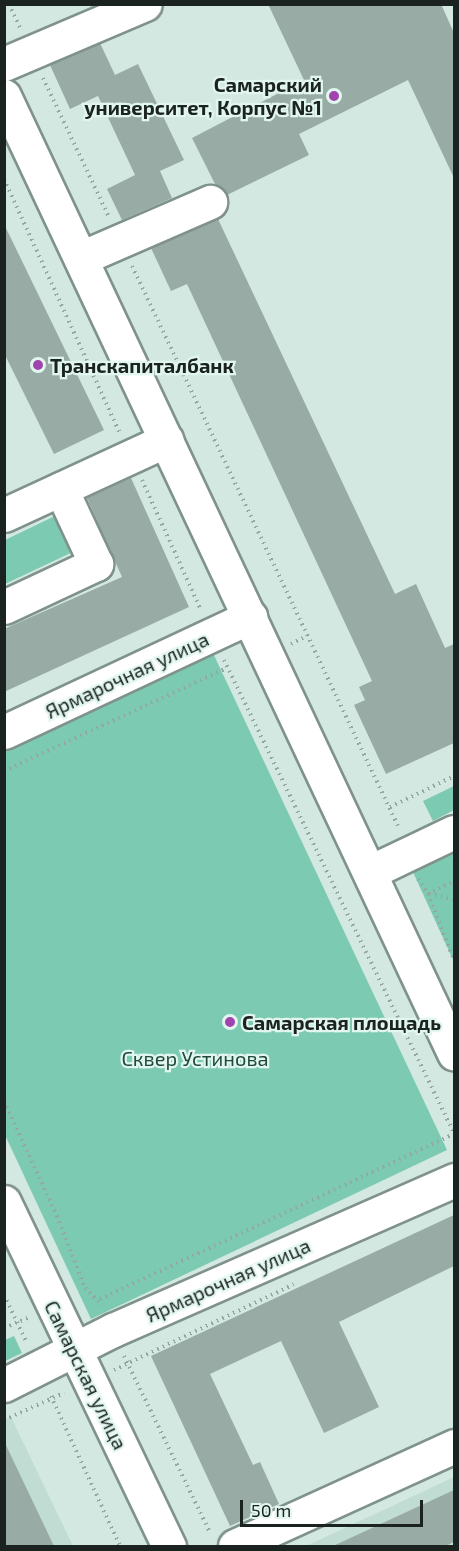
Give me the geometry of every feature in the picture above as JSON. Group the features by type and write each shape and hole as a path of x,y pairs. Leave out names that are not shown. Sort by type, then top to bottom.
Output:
{"street":[{"path":"18,59 145,4"},
{"path":"4,96 454,1053"},
{"path":"81,258 210,202"},
{"path":"4,515 166,440"},
{"path":"4,607 96,564 61,489"},
{"name":"Ярмарочная улица","path":"4,732 250,617"},
{"path":"370,872 454,832"},
{"name":"Ярмарочная улица","path":"4,1385 39,1365 113,1330 454,1180"},
{"name":"Самарская улица","path":"4,1202 169,1546"},
{"path":"223,1541 454,1446"}],"path":[{"path":"9,4 18,59 120,241 390,807 410,853 412,872 428,894 454,960"},
{"path":"4,771 227,668"},
{"path":"390,807 454,776"},
{"path":"428,894 454,881"},
{"path":"428,894 454,899"},
{"path":"4,1101 85,1288 100,1299 127,1363 223,1541"},
{"path":"100,1299 454,1134"},
{"path":"4,1420 89,1383 296,1283"},
{"path":"4,1295 39,1365 51,1398 120,1546"}],"shaded area":[{"path":"11,1417 73,1546 5,1546 4,1420"},
{"path":"454,1477 454,1546 306,1546"}],"green space":[{"path":"59,514 77,550 5,584 5,540"},
{"name":"Сквер Устинова","path":"212,651 447,1150 91,1319 5,1135 5,750"},
{"path":"454,786 454,810 433,821 423,801"},
{"path":"454,852 454,962 413,872"},
{"path":"14,1336 22,1353 5,1361 5,1340"}],"building":[{"name":"Самарский университет, Корпус №1","path":"268,4 441,4 454,33 454,178 408,80 299,134 309,155 227,195 215,184 192,138 304,80"},
{"path":"100,43 115,75 138,64 184,160 160,171 172,198 122,220 107,189 135,175 98,96 70,109 50,65"},
{"path":"218,219 395,594 416,584 445,648 454,644 454,743 386,774 354,705 365,700 359,687 372,681 187,284 171,291 151,248"},
{"path":"4,224 104,430 54,454 4,353"},
{"path":"131,478 189,607 4,692 4,629 122,577 87,498"},
{"path":"454,1215 454,1266 339,1322 379,1407 324,1433 281,1341 210,1374 253,1465 260,1462 279,1504 230,1526 151,1356"},
{"path":"4,1441 54,1546 4,1546"},
{"path":"454,1490 454,1542 445,1546 333,1546"}],"place":[{"name":"Самарский университет, Корпус №1","path":"334,96"},
{"name":"Транскапиталбанк","path":"38,365"},
{"name":"Самарская площадь","path":"230,1022"}]}
